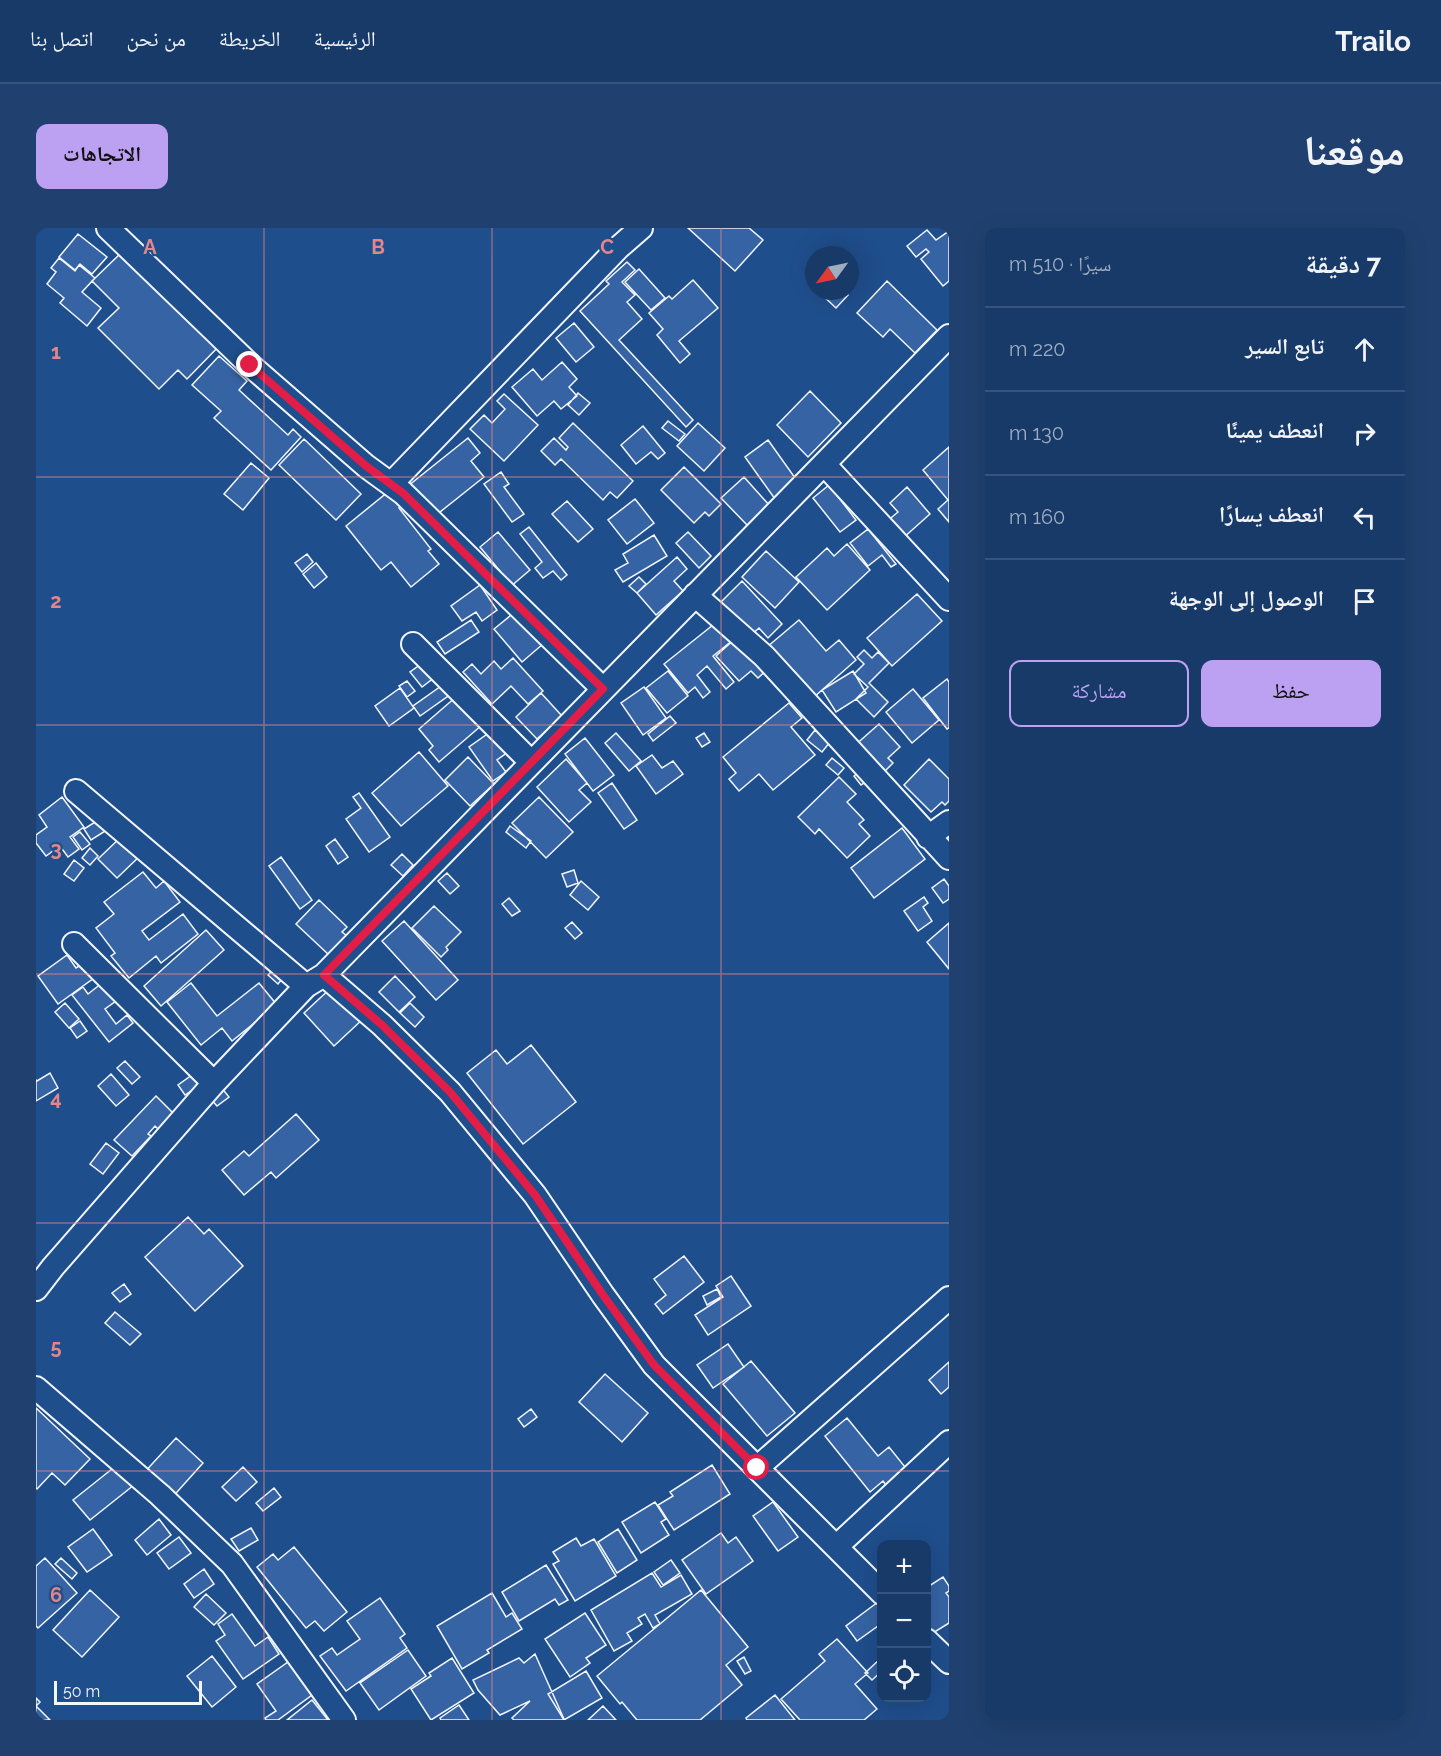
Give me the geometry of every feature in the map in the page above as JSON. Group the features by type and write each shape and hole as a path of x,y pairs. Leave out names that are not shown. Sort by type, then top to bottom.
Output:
{"street":[{"path":"108,228 250,365 420,510 603,689"},
{"path":"391,484 618,248 641,228"},
{"path":"36,1289 214,1083 949,336"},
{"path":"824,464 949,599"},
{"path":"695,595 764,656 949,858"},
{"path":"413,644 531,762"},
{"path":"76,791 315,980 382,1025 450,1092 535,1195 654,1365 877,1588"},
{"path":"928,837 949,822"},
{"path":"74,944 214,1083"},
{"path":"757,1468 949,1298"},
{"path":"36,1388 160,1495 232,1564 344,1720"},
{"path":"836,1546 949,1442"}],"building":[{"path":"688,228 749,228 763,240 735,271"},
{"path":"927,230 936,240 949,231 949,281 943,286 921,259 929,252 926,249 916,257 907,246"},
{"path":"78,234 107,257 92,274 80,264 75,270 59,257"},
{"path":"121,253 223,342 187,379 178,370 159,389 98,328 119,308 92,281"},
{"path":"59,258 75,271 79,265 95,278 82,292 101,308 87,326 60,303 64,298 47,284 56,272 51,268"},
{"path":"627,262 635,270 622,282 635,295 627,302 642,319 619,340 693,420 686,427 580,311 609,284 606,281"},
{"path":"639,269 665,298 651,310 625,282"},
{"path":"693,280 718,308 679,341 690,354 680,363 657,335 663,329 649,313 669,296 672,299"},
{"path":"887,281 937,330 915,353 890,329 883,337 857,313"},
{"path":"828,300 843,300 836,308"},
{"path":"574,323 594,347 576,362 556,338"},
{"path":"219,356 247,381 239,390 288,435 293,429 301,437 271,470 214,418 221,411 192,385"},
{"path":"562,362 577,379 569,387 577,396 561,409 554,401 537,416 512,387 533,369 542,380"},
{"path":"810,391 841,423 808,457 777,425"},
{"path":"578,393 590,403 579,415 568,405"},
{"path":"504,394 538,425 504,461 470,429 484,415 492,423 505,409 497,401"},
{"path":"668,421 685,434 679,441 662,428"},
{"path":"573,423 633,481 617,498 610,492 603,500 561,459 555,465 541,451 554,438 566,450 568,447 559,438"},
{"path":"698,423 725,448 704,471 677,446"},
{"path":"643,426 665,453 658,459 651,452 636,464 621,445"},
{"path":"468,438 480,453 471,461 484,477 435,516 403,490"},
{"path":"304,439 361,494 336,520 279,465"},
{"path":"768,440 798,482 775,499 745,457"},
{"path":"949,447 949,522 938,509 948,500 923,470"},
{"path":"251,463 269,478 243,510 224,494"},
{"path":"684,467 721,504 709,516 705,512 694,523 661,490"},
{"path":"501,472 509,484 504,487 524,514 512,522 484,484"},
{"path":"744,477 770,506 748,526 721,498"},
{"path":"829,485 856,520 840,532 813,498"},
{"path":"394,487 408,501 399,508 431,549 428,551 439,564 411,587 391,562 381,570 346,526"},
{"path":"907,487 930,514 902,539 886,522 898,512 890,503"},
{"path":"635,499 654,523 627,544 608,520"},
{"path":"567,501 593,529 578,542 552,514"},
{"path":"529,527 567,575 561,580 553,571 543,578 535,568 542,562 520,534"},
{"path":"868,529 896,564 891,567 882,555 868,566 850,543"},
{"path":"498,532 530,570 510,587 480,547"},
{"path":"688,532 711,556 699,568 676,543"},
{"path":"654,535 667,556 623,582 615,570 628,563 623,554"},
{"path":"847,544 870,570 827,610 796,577 827,548 834,556"},
{"path":"766,551 799,582 775,608 742,577"},
{"path":"307,554 313,562 302,572 295,563"},
{"path":"677,557 687,569 674,581 683,591 656,615 637,593"},
{"path":"316,563 327,577 314,588 303,574"},
{"path":"639,577 646,584 637,593 629,586"},
{"path":"742,581 782,624 768,638 759,628 748,638 717,606"},
{"path":"480,585 497,610 482,621 476,612 462,621 451,606"},
{"path":"917,594 942,621 892,666 867,638"},
{"path":"516,611 543,644 522,662 494,629"},
{"path":"471,620 479,632 445,654 437,642"},
{"path":"799,620 826,651 839,640 856,660 813,698 767,647"},
{"path":"718,621 733,640 713,656 734,682 726,689 707,666 697,675 710,692 703,698 695,687 688,693 664,664"},
{"path":"737,637 771,666 758,678 751,671 739,681 716,656"},
{"path":"864,650 872,658 878,652 889,663 869,683 888,702 874,717 856,699 868,687 854,674 864,664 857,657"},
{"path":"513,658 543,691 528,704 511,686 492,704 463,672 472,664 481,674 494,661 501,669"},
{"path":"424,662 435,677 422,687 410,672"},
{"path":"668,671 688,696 667,713 646,688"},
{"path":"853,671 866,693 836,712 822,690"},
{"path":"947,679 949,682 949,728 947,729 923,698"},
{"path":"407,681 415,691 407,697 399,686"},
{"path":"444,684 451,694 420,716 413,706"},
{"path":"644,687 666,718 643,735 621,703"},
{"path":"400,688 414,708 389,726 375,706"},
{"path":"913,689 939,720 912,743 886,712"},
{"path":"541,693 562,716 537,739 516,717"},
{"path":"457,696 482,725 439,762 429,750 433,746 419,729"},
{"path":"789,703 802,718 791,727 815,755 773,790 759,774 739,791 729,779 736,773 723,757"},
{"path":"670,716 676,723 653,741 648,734"},
{"path":"879,724 900,747 888,758 893,763 880,776 853,747"},
{"path":"493,730 508,752 497,760 506,772 493,781 469,747"},
{"path":"815,730 830,742 822,752 807,740"},
{"path":"616,733 641,761 629,771 605,743"},
{"path":"704,733 710,742 702,747 696,738"},
{"path":"585,738 614,775 593,791 565,754"},
{"path":"419,752 448,786 401,826 372,793"},
{"path":"652,755 662,768 673,761 683,774 656,794 636,766"},
{"path":"468,757 494,784 470,806 445,780"},
{"path":"832,758 844,768 838,775 826,765"},
{"path":"566,759 587,783 579,790 591,802 569,822 537,787"},
{"path":"929,759 949,779 949,801 945,805 942,802 931,812 904,785"},
{"path":"859,772 867,781 861,785 854,776"},
{"path":"839,777 856,794 847,802 864,820 859,824 870,836 847,858 819,829 815,834 798,817"},
{"path":"612,783 637,820 624,829 598,793"},
{"path":"359,793 390,837 369,852 346,819 361,808 353,797"},
{"path":"62,797 84,827 70,837 79,849 68,857 60,846 46,856 36,843 36,835 47,827 39,815"},
{"path":"539,797 573,832 546,858 512,823"},
{"path":"103,817 110,828 91,840 84,829"},
{"path":"510,826 531,841 526,848 506,832"},
{"path":"902,828 925,859 874,898 851,868"},
{"path":"80,832 90,844 82,850 73,837"},
{"path":"123,835 142,854 117,878 98,859"},
{"path":"335,839 348,857 338,864 326,846"},
{"path":"90,848 98,856 90,865 82,858"},
{"path":"402,854 413,865 403,876 391,865"},
{"path":"281,857 312,900 300,909 269,866"},
{"path":"74,860 84,868 74,881 64,874"},
{"path":"574,870 578,883 567,887 562,874"},
{"path":"143,872 156,888 164,881 180,902 142,931 149,940 183,914 198,934 161,963 156,956 129,978 111,956 115,953 96,928 114,914 104,902"},
{"path":"447,873 459,886 450,894 438,881"},
{"path":"944,879 949,886 949,899 943,903 932,888"},
{"path":"581,881 599,897 588,910 570,895"},
{"path":"924,897 928,903 923,907 932,921 918,931 904,911"},
{"path":"509,898 520,911 512,916 502,904"},
{"path":"319,900 347,927 342,932 347,936 329,955 296,924"},
{"path":"434,906 461,932 446,947 448,950 441,957 412,928"},
{"path":"404,921 458,980 436,1000 382,941"},
{"path":"572,922 582,933 575,939 565,928"},
{"path":"949,923 949,969 927,942"},
{"path":"206,930 224,950 161,1006 144,986"},
{"path":"67,955 76,968 84,963 94,978 58,1004 38,976"},
{"path":"277,966 286,974 278,984 268,975"},
{"path":"395,976 415,997 399,1012 379,992"},
{"path":"102,983 116,1001 105,1009 116,1024 127,1015 133,1023 109,1042 72,995 83,987 88,994"},
{"path":"191,983 217,1016 259,983 277,1005 232,1041 222,1028 201,1045 167,1002"},
{"path":"334,985 364,1018 334,1046 304,1013"},
{"path":"65,1003 79,1019 69,1028 55,1012"},
{"path":"410,1003 424,1017 415,1027 400,1013"},
{"path":"80,1021 87,1031 77,1038 70,1028"},
{"path":"531,1045 576,1102 523,1144 467,1073 496,1050 507,1064"},
{"path":"125,1061 140,1077 132,1084 117,1068"},
{"path":"199,1070 206,1081 185,1095 178,1085"},
{"path":"50,1073 58,1088 36,1101 36,1080"},
{"path":"111,1074 129,1095 116,1106 98,1086"},
{"path":"221,1087 229,1097 217,1106 209,1097"},
{"path":"156,1096 173,1113 158,1129 155,1126 148,1134 151,1136 132,1156 114,1140"},
{"path":"296,1114 319,1140 276,1178 271,1172 244,1195 222,1170 244,1151 249,1156"},
{"path":"106,1143 119,1153 103,1174 90,1164"},
{"path":"188,1217 204,1234 209,1229 243,1266 195,1311 145,1257"},
{"path":"684,1256 704,1282 663,1314 655,1304 666,1295 654,1279"},
{"path":"731,1276 751,1306 708,1335 695,1315 723,1297 716,1286"},
{"path":"124,1284 131,1294 120,1302 112,1293"},
{"path":"717,1289 721,1297 707,1305 703,1296"},
{"path":"115,1312 141,1334 130,1345 105,1323"},
{"path":"728,1344 744,1367 713,1388 697,1365"},
{"path":"751,1361 795,1413 767,1436 723,1384"},
{"path":"949,1362 949,1387 941,1394 929,1380"},
{"path":"605,1374 648,1413 622,1442 579,1402"},
{"path":"36,1408 90,1459 65,1485 52,1473 36,1488"},
{"path":"531,1409 537,1417 524,1427 518,1419"},
{"path":"847,1418 878,1456 889,1447 909,1472 888,1488 883,1481 870,1492 825,1436"},
{"path":"176,1438 203,1463 169,1501 141,1476"},
{"path":"117,1465 134,1485 90,1520 73,1500"},
{"path":"712,1465 730,1494 674,1530 658,1505 673,1496 670,1492"},
{"path":"243,1467 257,1482 236,1501 222,1487"},
{"path":"274,1488 281,1497 263,1511 256,1503"},
{"path":"655,1502 666,1519 661,1522 669,1535 641,1553 622,1522"},
{"path":"773,1502 798,1537 778,1551 753,1516"},
{"path":"159,1519 171,1535 147,1555 135,1540"},
{"path":"251,1528 258,1540 239,1551 231,1539"},
{"path":"93,1529 112,1555 87,1572 68,1547"},
{"path":"618,1529 637,1560 617,1573 598,1542"},
{"path":"721,1533 728,1543 736,1537 753,1561 706,1594 682,1560"},
{"path":"179,1537 191,1553 169,1569 157,1553"},
{"path":"576,1538 581,1546 594,1539 616,1576 575,1601 553,1564 559,1561 553,1552"},
{"path":"294,1547 347,1612 324,1631 315,1621 306,1628 257,1567 273,1554 278,1560"},
{"path":"45,1558 77,1593 38,1628 36,1626 36,1566"},
{"path":"61,1558 77,1573 72,1579 55,1564"},
{"path":"671,1560 680,1573 663,1585 654,1572"},
{"path":"546,1565 568,1600 559,1605 555,1599 519,1621 502,1592"},
{"path":"204,1569 214,1584 194,1598 184,1584"},
{"path":"652,1573 661,1587 681,1575 692,1594 655,1615 660,1624 653,1628 645,1614 638,1618 642,1624 627,1633 632,1641 614,1651 591,1610"},
{"path":"943,1577 949,1586 949,1591 946,1593 949,1597 949,1623 933,1633 931,1630 931,1585"},
{"path":"90,1590 119,1617 82,1657 53,1630"},
{"path":"701,1590 748,1647 726,1665 742,1685 700,1720 637,1720 622,1702 620,1704 597,1676"},
{"path":"492,1593 506,1617 512,1613 522,1629 487,1650 489,1653 462,1669 437,1626"},
{"path":"206,1594 226,1613 214,1625 194,1607"},
{"path":"380,1598 405,1634 400,1638 407,1648 346,1691 320,1656 332,1648 337,1655 360,1639 347,1621"},
{"path":"877,1603 877,1627 857,1641 846,1626"},
{"path":"585,1613 606,1645 586,1658 590,1663 570,1677 545,1639"},
{"path":"232,1614 255,1646 268,1637 279,1654 243,1679 216,1641 225,1635 218,1624"},
{"path":"837,1639 868,1673 855,1684 877,1709 864,1720 800,1720 781,1699 825,1661 819,1654"},
{"path":"408,1650 426,1676 379,1710 360,1683"},
{"path":"535,1654 563,1720 514,1720 512,1718 530,1701 500,1715 478,1690 473,1680 519,1658 524,1663"},
{"path":"212,1656 236,1687 212,1707 187,1676"},
{"path":"744,1657 751,1671 745,1674 737,1661"},
{"path":"452,1658 474,1693 431,1720 411,1689 431,1676 429,1673"},
{"path":"288,1662 312,1695 278,1720 266,1720 265,1718 276,1711 257,1684"},
{"path":"877,1662 877,1676 872,1680 865,1673"},
{"path":"586,1671 602,1698 564,1720 548,1694"},
{"path":"775,1695 795,1720 747,1720 746,1718"},
{"path":"312,1700 328,1720 287,1720"},
{"path":"459,1705 469,1720 441,1720 440,1718"},
{"path":"36,1706 50,1720 36,1720"},
{"path":"603,1706 616,1720 588,1720"}],"route":[{"path":"250,365 366,466 403,493 603,689 324,975 382,1025 450,1092 535,1195 654,1365 757,1468"}]}
